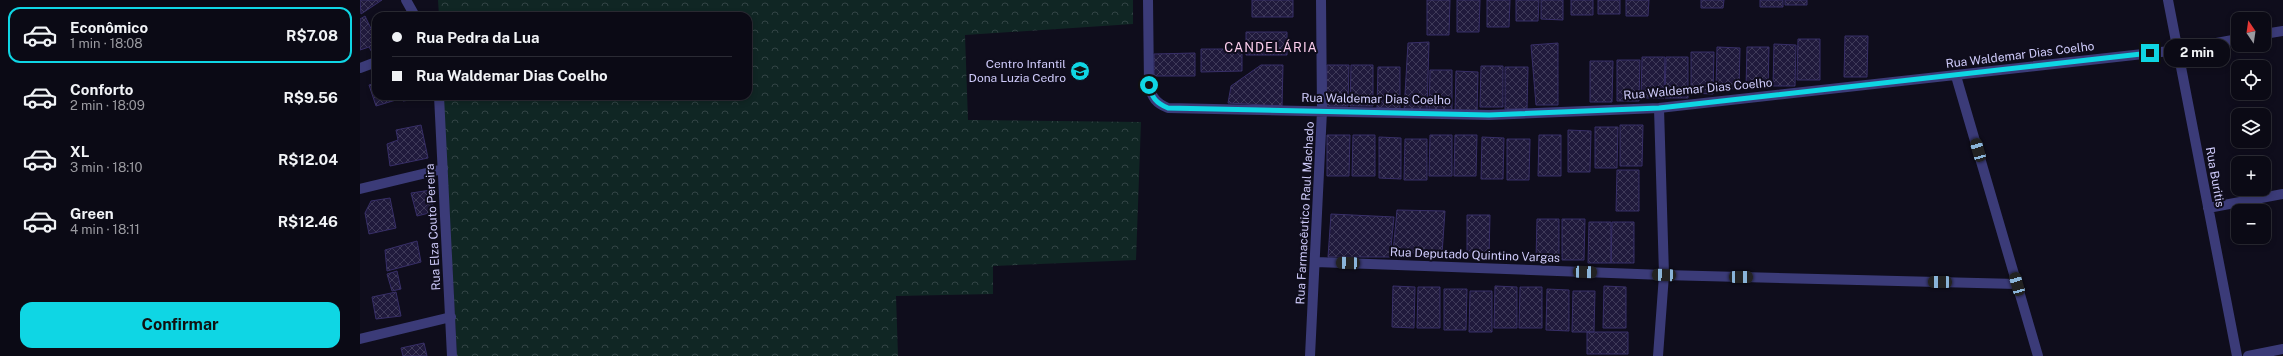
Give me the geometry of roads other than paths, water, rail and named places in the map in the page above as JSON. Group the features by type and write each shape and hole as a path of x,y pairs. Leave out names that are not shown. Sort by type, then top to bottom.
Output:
{"street":[{"path":"406,0 413,12"},
{"name":"Rua Waldemar Dias Coelho","path":"1148,0 1149,85 1151,95 1158,104 1168,108 1489,115 1659,108 2179,50 2231,40"},
{"name":"Rua Farmacêutico Raul Machado","path":"1310,356 1316,262 1322,111 1321,0"},
{"name":"Rua Buritis","path":"2168,0 2238,356"},
{"path":"2271,33 2283,31"},
{"path":"360,68 372,64"},
{"path":"1956,76 2038,356"},
{"name":"Rua Elza Couto Pereira","path":"439,100 452,356"},
{"path":"1658,356 1664,275 1659,108"},
{"path":"360,189 443,169"},
{"path":"2208,208 2283,194"},
{"name":"Rua Deputado Quintino Vargas","path":"1316,262 1664,275 2017,284"},
{"path":"360,339 451,317"},
{"path":"2248,356 2283,349"}],"place":[{"name":"Centro Infantil Dona Luzia Cedro","path":"1080,71"}],"district":[{"name":"CANDELÁRIA","path":"1271,47"}]}
